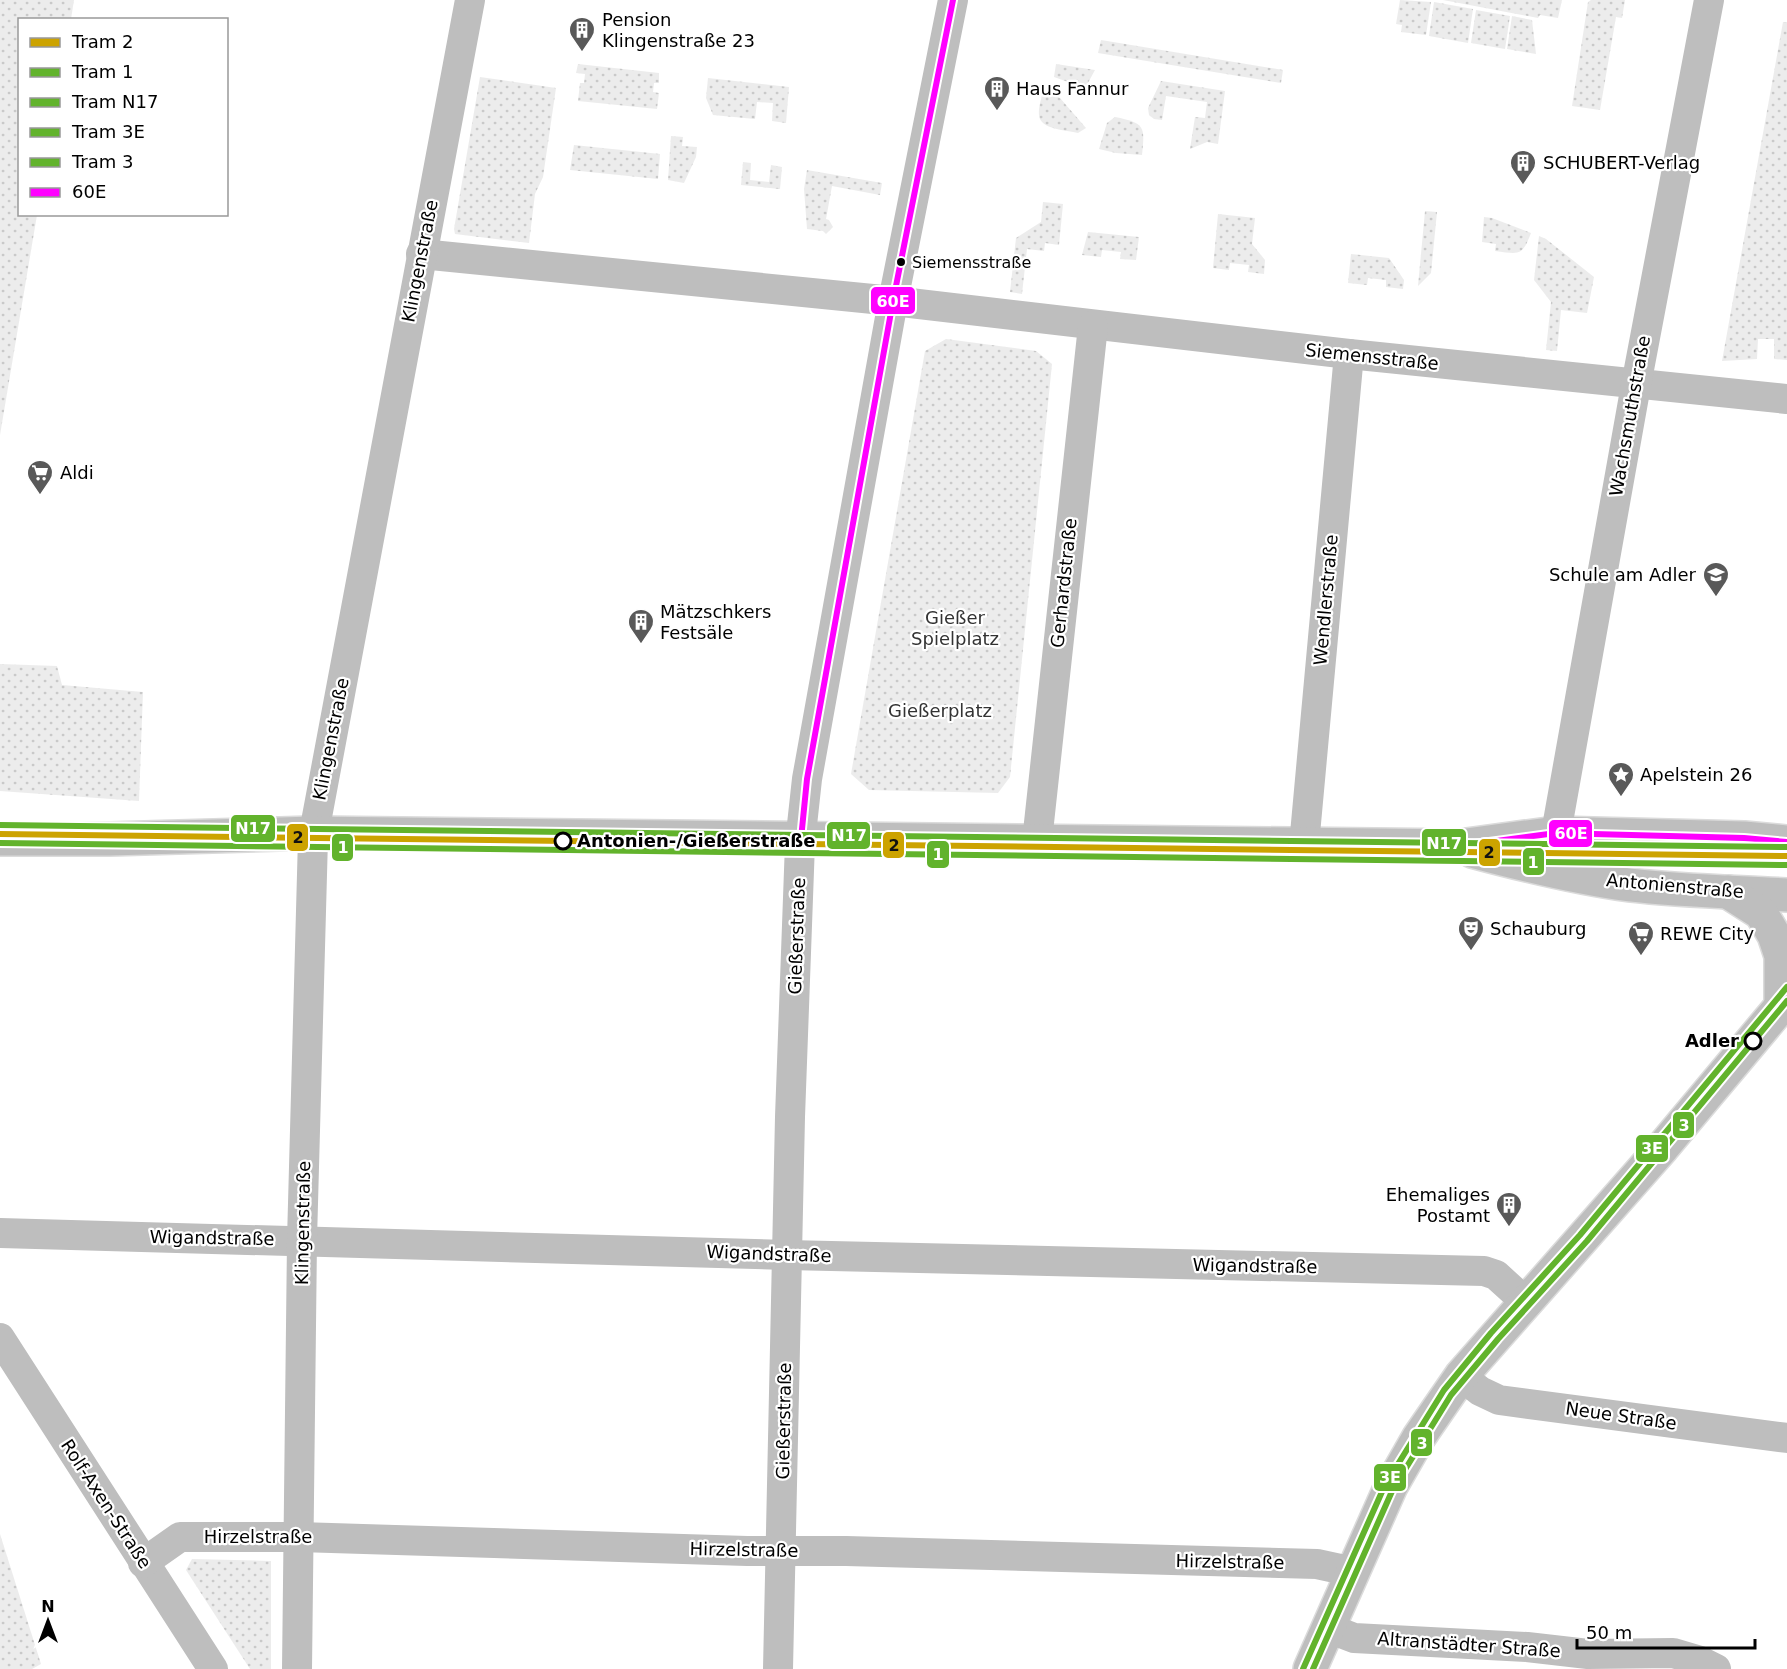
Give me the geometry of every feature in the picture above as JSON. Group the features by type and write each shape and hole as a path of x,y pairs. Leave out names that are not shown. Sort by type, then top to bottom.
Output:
{"main road":[{"name":"Antonienstraße","path":"0,817 313,833 1459,846 1556,833 1722,837 1787,842"},
{"name":"Antonienstraße","path":"0,839 110,839 313,833"},
{"name":"Antonienstraße","path":"1459,846 1500,858 1593,879 1685,890 1787,895"},
{"path":"1310,1669 1391,1486 1440,1404 1461,1376 1670,1139 1784,1002 1781,956 1774,935 1761,913 1728,892"}],"street":[{"name":"Klingenstraße","path":"297,1669 302,1240 313,833 470,0"},
{"name":"Gießerstraße","path":"778,1669 787,1255 801,839 807,779 893,301 953,0"},
{"name":"Wachsmuthstraße","path":"1556,833 1636,385 1709,0"},
{"name":"Siemensstraße","path":"421,254 893,301 1092,326 1636,385 1787,399"},
{"name":"Gerhardstraße","path":"1037,841 1092,326"},
{"name":"Wendlerstraße","path":"1304,845 1349,354"},
{"name":"Wigandstraße","path":"0,1233 787,1255 1484,1271 1497,1275 1527,1303"},
{"name":"Rolf-Axen-Straße","path":"0,1338 213,1669"},
{"name":"Neue Straße","path":"1461,1376 1480,1391 1499,1400 1787,1438"},
{"name":"Hirzelstraße","path":"143,1563 180,1537 299,1537 1317,1564 1352,1574"},
{"name":"Altranstädter Straße","path":"1328,1628 1354,1638 1527,1647 1588,1654 1672,1653 1700,1661 1716,1669"}],"green space":[{"path":"0,0 74,0 71,18 18,18 18,216 37,216 0,435"},
{"path":"1400,0 1431,2 1426,35 1401,32 1402,25 1396,24"},
{"path":"1443,0 1562,0 1558,18 1540,15 1538,18"},
{"path":"1591,0 1625,0 1622,18 1616,17 1600,110 1572,106 1588,2"},
{"path":"1434,2 1473,9 1468,43 1429,36"},
{"path":"1476,10 1510,16 1505,49 1471,43"},
{"path":"1512,16 1532,20 1536,54 1507,49"},
{"path":"1783,22 1787,22 1787,360 1774,359 1774,339 1758,339 1757,359 1722,361"},
{"path":"1101,40 1283,70 1281,83 1098,53"},
{"path":"578,64 659,73 659,83 654,83 653,92 659,93 657,109 578,101 580,83 584,83 585,74 576,73"},
{"path":"1056,64 1095,70 1083,92 1076,92 1071,83 1054,77"},
{"path":"480,77 556,88 543,177 535,194 529,243 455,234"},
{"path":"708,78 789,87 786,123 772,121 773,103 757,102 755,119 713,115 706,98"},
{"path":"1161,81 1225,91 1218,144 1207,142 1190,149 1195,117 1205,118 1207,102 1166,96 1162,120 1154,119 1149,115 1148,108"},
{"path":"1043,90 1060,98 1086,128 1078,133 1044,124 1039,115"},
{"path":"1115,117 1132,121 1141,127 1143,132 1142,155 1099,149 1107,123"},
{"path":"671,136 683,137 682,146 697,147 696,157 684,183 668,180"},
{"path":"574,145 660,154 658,179 570,170"},
{"path":"743,162 751,163 750,180 769,182 771,165 782,167 780,189 741,185"},
{"path":"807,170 882,183 880,195 832,186 826,219 833,227 826,234 823,231 807,229 804,189"},
{"path":"1043,202 1063,204 1059,245 1045,243 1044,251 1027,249 1022,294 1010,292 1016,238 1041,222"},
{"path":"1425,211 1437,212 1431,273 1418,286"},
{"path":"1218,214 1255,218 1252,244 1265,260 1264,274 1248,272 1249,265 1230,263 1229,270 1213,268"},
{"path":"1484,217 1531,233 1522,250 1515,253 1495,251 1496,244 1482,242"},
{"path":"1088,232 1139,237 1136,260 1120,259 1121,252 1102,250 1101,257 1082,255"},
{"path":"1539,236 1594,277 1587,313 1561,310 1557,351 1546,350 1551,302 1534,280"},
{"path":"1351,254 1389,258 1404,280 1403,289 1386,287 1386,280 1368,278 1367,285 1348,283"},
{"name":"Gießerplatz","path":"946,339 1036,351 1052,364 1010,777 998,793 869,790 851,774 925,351"},
{"path":"0,664 57,666 62,685 143,692 139,801 0,791"},
{"path":"0,1534 41,1664 32,1669 0,1669"},
{"path":"192,1559 271,1561 271,1669 250,1669 186,1570"}],"tram line":[{"name":"N17","path":"0,825 1787,847"},
{"name":"2","path":"0,834 1787,856"},
{"name":"1","path":"0,843 1786,865"},
{"path":"1777,845 1787,845"},
{"path":"1776,855 1787,855"},
{"name":"3E","path":"1303,1669 1385,1485 1444,1390 1491,1333 1580,1235 1787,987"},
{"name":"3","path":"1313,1669 1393,1489 1451,1395 1498,1339 1587,1241 1787,1001"}],"transit line":[{"name":"60E","path":"953,0 893,301 807,779 801,839 1459,846 1556,833 1744,838 1787,842"}],"place":[{"name":"Pension Klingenstraße 23","path":"582,53"},
{"name":"Haus Fannur","path":"997,112"},
{"name":"SCHUBERT-Verlag","path":"1523,186"},
{"name":"Siemensstraße","path":"901,262"},
{"name":"Aldi","path":"40,496"},
{"name":"Schule am Adler","path":"1716,598"},
{"name":"Mätzschkers Festsäle","path":"641,645"},
{"name":"Apelstein 26","path":"1621,798"},
{"name":"Antonien-/Gießerstraße","path":"563,841"},
{"name":"Schauburg","path":"1471,952"},
{"name":"REWE City","path":"1641,957"},
{"name":"Adler","path":"1753,1041"},
{"name":"Ehemaliges Postamt","path":"1509,1228"}],"park label":[{"name":"Gießer Spielplatz","path":"955,628"}]}
